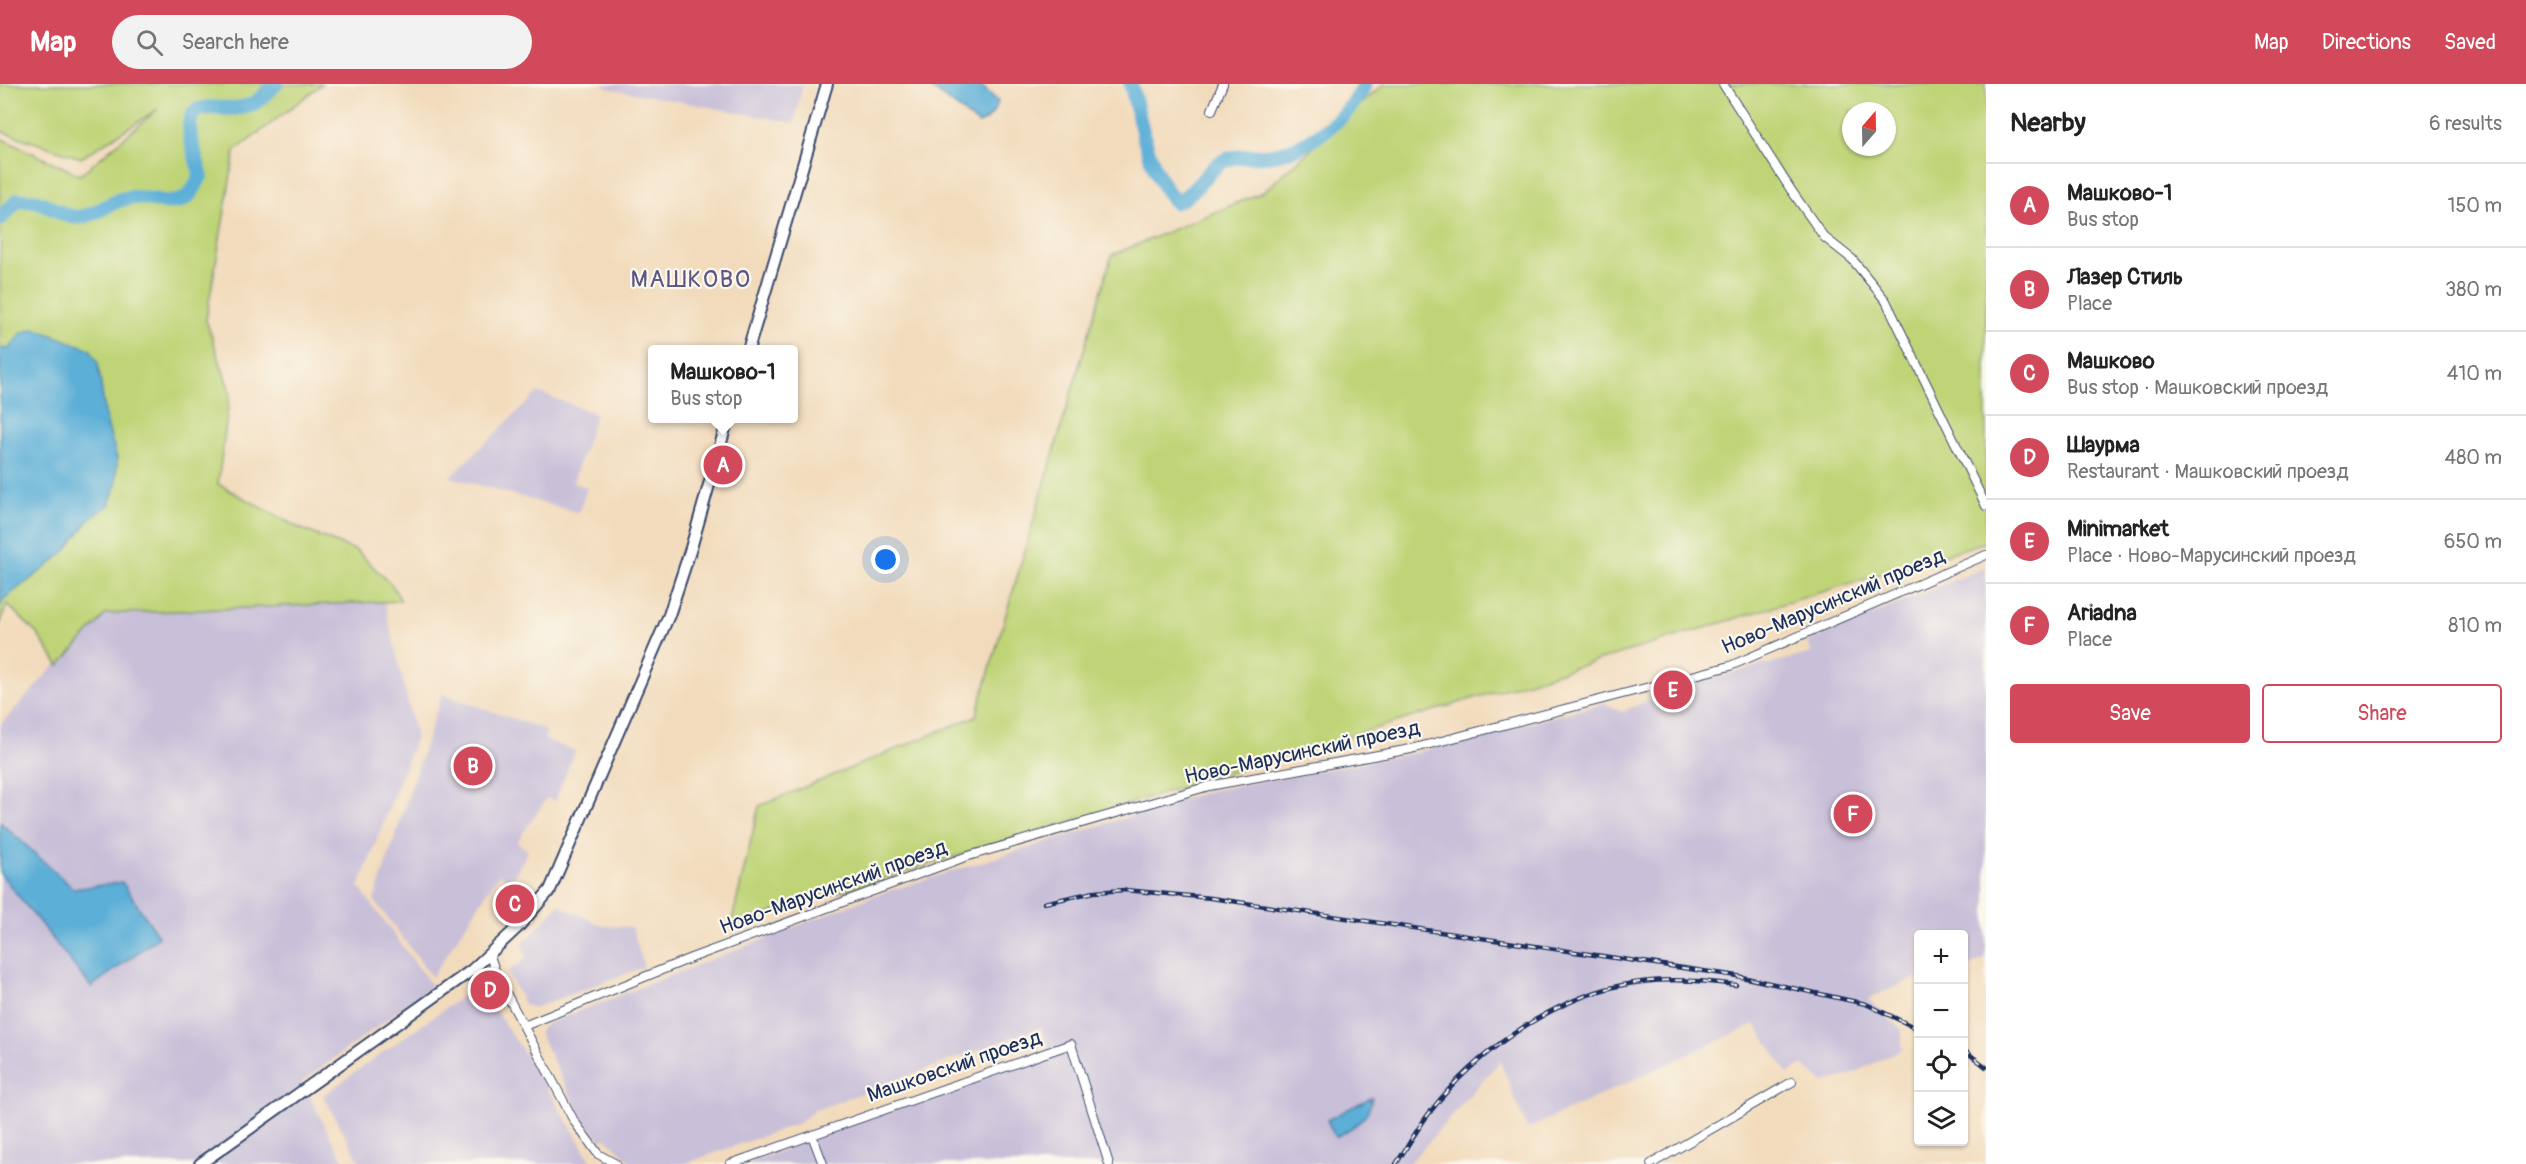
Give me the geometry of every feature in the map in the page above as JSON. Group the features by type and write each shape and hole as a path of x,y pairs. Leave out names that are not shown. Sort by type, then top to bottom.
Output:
{"street":[{"path":"749,345 827,84"},
{"path":"1212,110 1223,84"},
{"path":"1723,84 1824,237 1852,258 1886,301 1986,506"},
{"path":"200,1164 490,956 550,891 669,615 691,548 727,423"},
{"name":"Ново-Марусинский проезд","path":"524,1026 691,958 965,857 1209,786 1411,749 1730,666 1986,555"},
{"path":"490,956 497,976 574,1121 598,1154 616,1164"},
{"name":"Машковский проезд","path":"730,1164 1071,1044 1109,1164"},
{"path":"1651,1164 1792,1082"},
{"path":"812,1135 824,1164"}],"shaded area":[{"path":"603,84 803,84 794,123 607,88"},
{"path":"538,392 596,414 573,482 587,488 579,513 450,477"},
{"path":"1986,567 1986,958 1968,967 1968,930 1914,930 1914,979 1868,999 1902,1030 1902,1049 1848,1076 1823,1082 1802,1064 1788,1074 1755,1024 1527,1129 1500,1061 1409,1164 745,1164 1050,1050 1041,1027 813,1111 799,1123 684,1164 633,1164 606,1138 600,1140 579,1114 539,1032 546,1024 876,895 1210,791 1413,753 1605,703 1622,712 1676,687 1812,653 1807,642"},
{"path":"384,601 416,737 359,887 432,986 302,1082 345,1164 0,1164 0,725 105,611"},
{"path":"442,694 546,730 544,739 575,751 555,801 547,798 517,842 528,851 511,882 499,874 432,977 374,900"},
{"path":"559,905 603,926 632,927 644,967 534,1008 524,1004 507,972 527,958 522,944"},
{"path":"478,985 539,1075 593,1164 361,1164 323,1095"}],"green space":[{"path":"0,84 322,84 235,151 206,320 230,392 218,484 299,528 357,551 392,585 401,601 106,614 59,666 38,635 7,604 0,625 0,138 80,175 158,109 81,158 0,131"},
{"path":"1384,84 1986,84 1986,542 731,925 759,806 976,716 1112,255 1263,192"}],"water":[{"path":"926,84 979,84 998,101 996,108 986,120 979,124"},
{"path":"34,328 90,349 98,363 106,420 117,458 116,484 109,505 91,518 65,551 4,599 0,607 0,348 8,349 22,333"},
{"path":"0,822 74,889 122,882 159,937 91,987 0,873"},
{"path":"1372,1097 1364,1117 1335,1137 1327,1120"}],"waterway":[{"path":"0,219 18,200 36,201 65,215 75,217 89,215 127,198 168,202 182,200 191,193 201,175 190,136 192,117 197,111 206,108 234,108 251,105 276,84"},
{"path":"1131,84 1152,161 1158,176 1175,202 1194,190 1214,168 1225,160 1283,152 1311,140 1325,131 1349,109 1365,84"}],"railway":[{"path":"1044,903 1094,892 1125,890 1211,898 1737,976 1866,1004 1914,1027"},
{"path":"1396,1164 1431,1111 1469,1070 1514,1033 1565,1004 1618,986 1647,981 1677,980 1736,985"},
{"path":"1968,1053 1986,1067"}],"place":[{"name":"Машково-1","path":"723,465"},
{"name":"Minimarket","path":"1673,690"},
{"name":"Лазер Стиль","path":"473,766"},
{"name":"Ariadna","path":"1853,814"},
{"name":"Машково","path":"515,904"},
{"name":"Шаурма","path":"490,990"}],"district":[{"name":"МАШКОВО","path":"691,279"}]}
